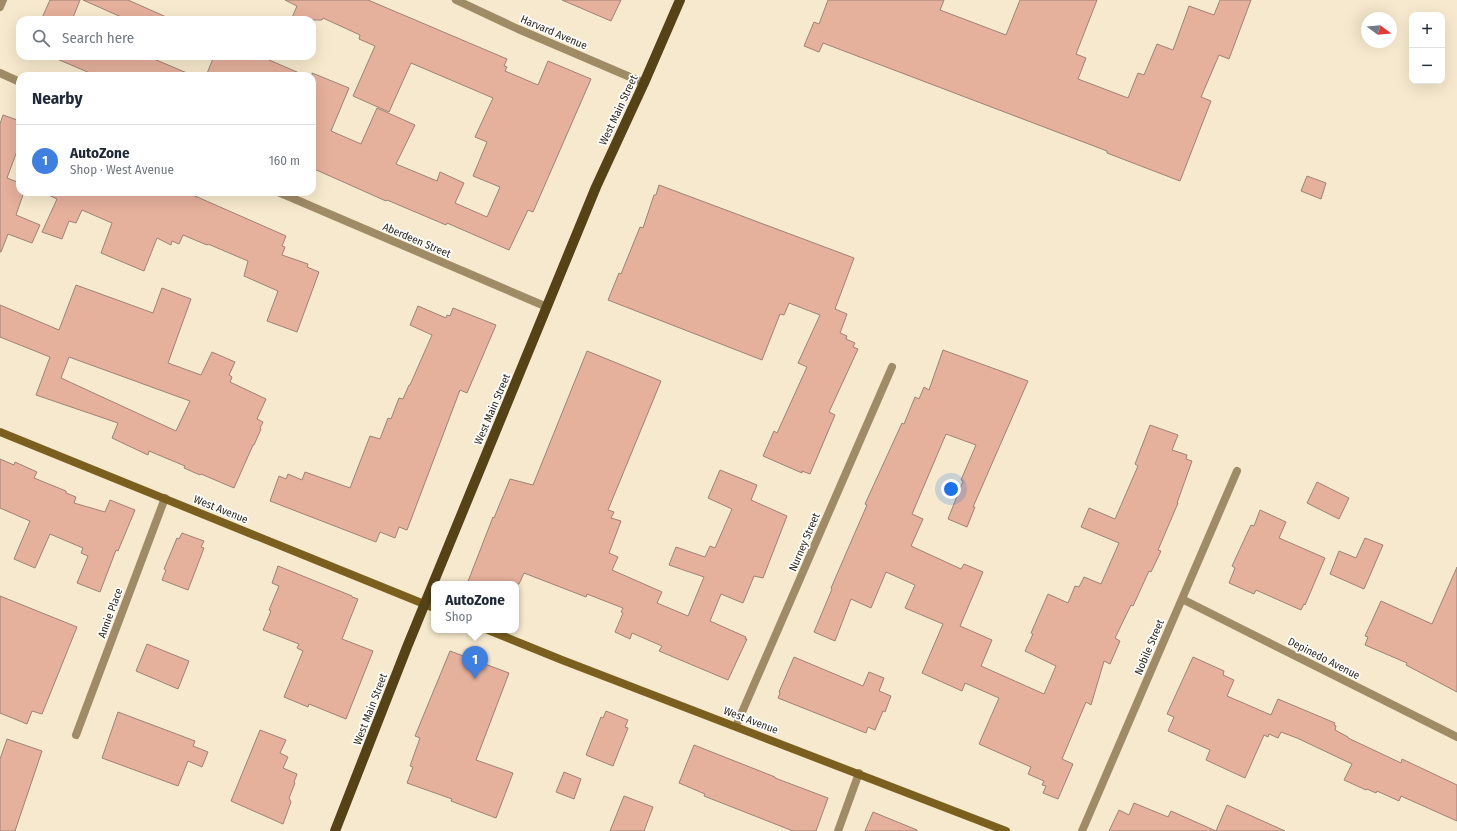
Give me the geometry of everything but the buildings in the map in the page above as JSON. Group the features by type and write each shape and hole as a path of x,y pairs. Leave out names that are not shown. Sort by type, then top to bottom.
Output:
{"main road":[{"name":"West Main Street","path":"439,581 596,187 680,0"},
{"name":"West Avenue","path":"0,432 165,498 429,607"},
{"name":"West Main Street","path":"335,831 429,607"},
{"name":"West Avenue","path":"495,633 1006,831"}],"street":[{"path":"0,7 3,0"},
{"name":"Harvard Avenue","path":"456,0 518,30 644,83"},
{"path":"0,73 16,80"},
{"name":"Aberdeen Street","path":"287,196 547,307"},
{"name":"Nurney Street","path":"736,726 892,367"},
{"name":"Nobile Street","path":"1082,831 1237,471"},
{"name":"Annie Place","path":"76,735 165,498"},
{"name":"Depinedo Avenue","path":"1182,599 1457,737"},
{"path":"838,831 859,773"}],"place":[{"name":"AutoZone","path":"475,679"}]}
